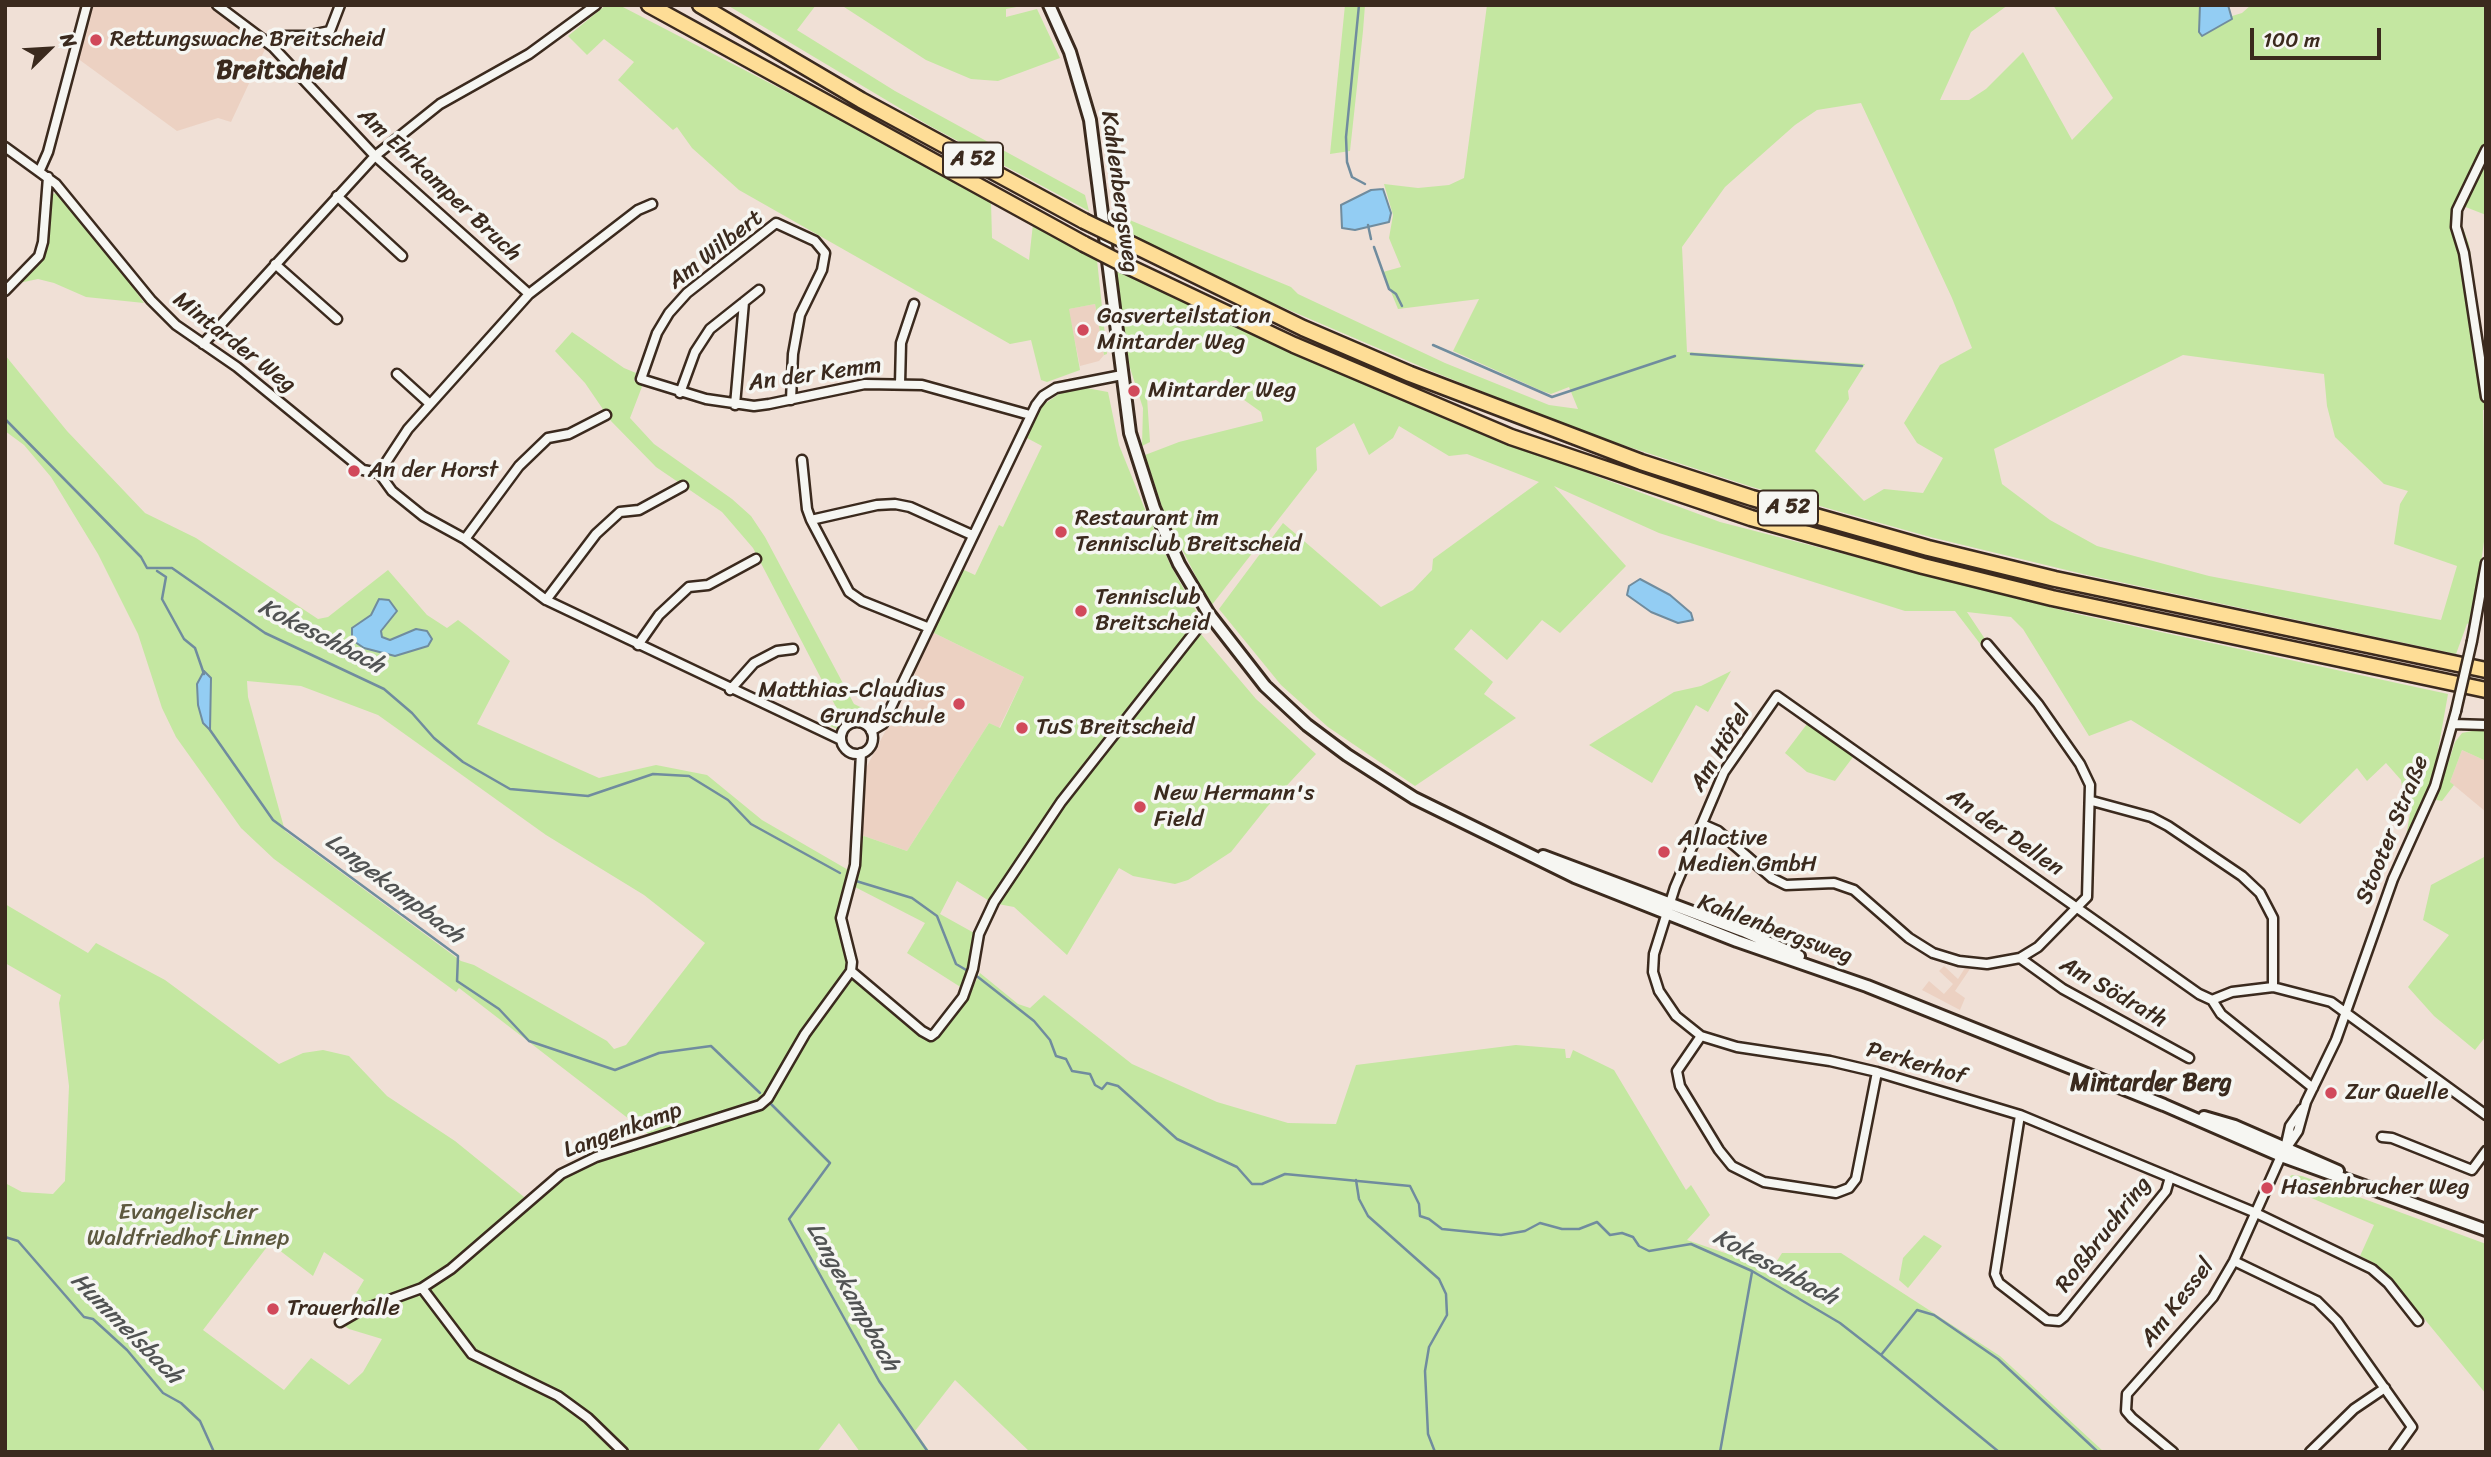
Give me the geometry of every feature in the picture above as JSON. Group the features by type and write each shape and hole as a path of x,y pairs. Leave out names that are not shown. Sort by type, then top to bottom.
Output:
{"highway":[{"name":"A 52","path":"649,5 1125,265 1294,345 1511,437 1751,518 1923,566 2052,598 2486,690"},
{"name":"A 52","path":"700,5 861,100 1084,221 1303,328 1410,374 1629,458 1752,498 1928,548 2055,579 2486,670"}],"street":[{"path":"40,170 48,152 87,5"},
{"name":"Am Ehrkamper Bruch","path":"217,5 266,41 375,156 529,294"},
{"path":"266,41 276,36 305,36 330,31 340,5"},
{"path":"203,344 375,156 440,104 529,54 596,5"},
{"name":"Kahlenbergsweg","path":"1049,5 1070,52 1090,120 1130,433 1154,508 1179,564 1209,614 1265,686 1346,755 1414,798 1574,877 1743,931 1867,986 2372,1188 2486,1230"},
{"name":"Mintarder Weg","path":"5,147 48,177 158,307 203,344 237,367 356,465 379,473 392,491 424,516 465,538 546,600 730,690 841,740"},
{"path":"2486,150 2457,209 2456,228 2464,253 2486,397"},
{"path":"5,291 38,256 43,242 48,177"},
{"path":"337,196 402,256"},
{"path":"379,473 397,443 529,294 638,210 652,204"},
{"name":"Am Wilbert","path":"642,379 657,333 687,293 768,228 776,223 783,223 815,241 825,253 822,270 800,315 793,354 790,400"},
{"path":"275,264 337,319"},
{"path":"680,393 702,340 710,329 759,290"},
{"name":"An der Kemm","path":"736,405 744,302"},
{"name":"An der Kemm","path":"900,384 901,343 911,320 914,304"},
{"path":"397,374 430,404"},
{"path":"871,731 883,724 1030,415 1043,396 1056,388 1122,375"},
{"name":"An der Kemm","path":"642,379 680,393 736,405 754,406 865,384 922,384 1030,415"},
{"path":"465,538 519,466 548,438 569,434 606,415"},
{"path":"802,460 807,509 849,592 862,601 927,627"},
{"path":"546,600 596,534 620,512 639,510 683,486"},
{"path":"811,520 877,505 895,504 910,507 972,535"},
{"path":"638,645 659,615 689,587 708,585 756,559"},
{"name":"Stooter Straße","path":"2283,1152 2298,1130 2306,1102 2346,1013 2393,879 2435,786 2456,711 2486,564"},
{"path":"871,731 871,745 861,754 855,865 841,918 852,962 851,971 931,1037 963,997 973,968 979,934 994,902 1060,802 1209,614"},
{"path":"1987,644 2038,704 2080,764 2090,785 2092,801 2087,897 2078,908"},
{"path":"730,690 747,667 777,650 793,649"},
{"name":"Am Höfel","path":"1668,907 1724,772 1777,696"},
{"name":"An der Dellen","path":"1777,696 2199,994 2212,1000 2221,1014 2313,1088"},
{"path":"861,754 848,751 841,740 844,729 854,723 860,723 871,731"},
{"path":"2453,724 2486,725"},
{"path":"2092,801 2151,817 2168,826 2242,876 2260,893 2273,919 2273,987"},
{"name":"Am Södrath","path":"1702,824 1718,831 1772,878 1786,886 1834,884 1854,890 1909,938 1933,953 1974,963 2020,958 2051,937 2068,915 2078,908"},
{"name":"Perkerhof","path":"1668,907 1654,954 1653,972 1659,990 1675,1016 1701,1036 1737,1048 1830,1061 1877,1072 2020,1115 2256,1213"},
{"name":"Am Södrath","path":"2020,958 2063,989 2189,1058"},
{"name":"Langenkamp","path":"340,1322 359,1311 422,1288 460,1262 561,1174 625,1147 760,1105 768,1098 805,1034 851,971"},
{"path":"2212,1000 2232,992 2273,987 2331,1002 2486,1115"},
{"path":"1701,1036 1680,1064 1677,1077 1680,1086 1719,1150 1732,1166 1764,1182 1836,1193 1849,1188 1856,1179 1877,1072"},
{"name":"Roßbruchring","path":"2020,1115 1995,1274 1999,1283 2047,1320 2059,1321 2064,1317 2166,1191 2170,1177"},
{"path":"2382,1137 2392,1138 2472,1170 2486,1151"},
{"name":"Am Kessel","path":"2173,1452 2126,1411 2127,1394 2194,1321 2234,1261 2283,1152"},
{"path":"2256,1213 2372,1269 2388,1283 2418,1321"},
{"path":"2234,1261 2317,1301 2337,1321 2412,1427 2393,1452"},
{"path":"422,1288 472,1354 558,1396 588,1418 623,1452"},
{"path":"2311,1452 2354,1409 2385,1388"}],"shaded area":[{"path":"90,5 209,5 266,47 231,122 218,118 177,131 77,58"},
{"path":"1095,304 1104,355 1099,361 1080,366 1068,309"},
{"name":"Matthias-Claudius Grundschule","path":"932,632 1024,677 999,728 989,723 907,851 861,835 864,772 887,728 898,722 916,686 914,669"},
{"path":"2462,750 2486,761 2486,812 2450,782"},
{"path":"1968,963 1974,963 1955,991 1965,998 1960,1010 1922,990 1929,981 1944,994 1953,984 1939,971 1944,966 1958,979"}],"green space":[{"path":"606,5 619,5 837,118 991,202 992,238 1029,260 1033,224 1097,260 1107,354 1104,355 1095,304 1069,309 1080,370 1047,382 1041,380 1031,340 1010,344 739,190 692,148 677,127 673,130 618,80 634,62 604,39 587,55 568,36"},
{"path":"727,5 816,5 797,30 895,91 1085,195 1089,211 928,125"},
{"path":"841,5 1027,5 1006,9 1006,17 1037,9 1060,58 998,81 971,79 926,60"},
{"path":"1345,5 1365,5 1363,31 1350,151 1330,154"},
{"path":"1487,5 2008,5 1971,32 1940,100 1969,100 1986,89 2023,52 2072,140 2113,98 2053,5 2200,5 2199,26 2242,13 2251,5 2486,5 2486,215 2463,206 2459,218 2469,244 2486,360 2486,410 2483,410 2486,527 2473,621 2467,624 2456,654 2087,575 1930,537 1752,487 1583,432 1429,370 1254,295 1115,226 1115,210 1132,221 1291,287 1298,294 1445,363 1549,405 1578,409 1569,387 1551,394 1453,351 1479,299 1398,309 1383,272 1401,267 1389,238 1393,215 1384,184 1418,188 1449,185 1464,178","holes":["1861,103 1952,298 1972,348 1940,365 1904,423 1917,443 1943,458 1923,493 1884,489 1864,501 1815,451 1849,399 1848,391 1865,364 1687,352 1682,247 1725,187 1795,125 1817,110","2183,355 2324,374 2327,406 2335,437 2384,484 2408,491 2400,504 2394,544 2457,566 2441,620 2209,576 2097,546 2050,520 2002,484 1994,449"]},
{"path":"56,193 123,273 144,303 86,297 38,279 19,283 41,257 50,195"},
{"path":"1114,267 1289,352 1461,426 1720,522 2077,614 2448,694 2434,773 2406,837 2411,807 2405,807 2401,780 2386,763 2367,781 2357,768 2300,824 2131,720 2089,736 2023,629 2011,617 1967,612 1987,642 1981,645 1955,611 1905,611 1659,533 1554,486 1626,566 1560,633 1542,620 1507,660 1471,629 1454,649 1493,682 1484,694 1516,718 1415,786 1328,727 1281,685 1219,609 1283,523 1381,607 1413,590 1432,570 1433,559 1539,482 1467,454 1449,456 1399,426 1393,438 1369,455 1354,423 1316,448 1317,470 1211,606 1165,516 1145,455 1179,442 1263,421 1261,412 1216,380 1147,397 1150,442 1142,446 1143,408 1130,368"},
{"path":"572,332 624,368 636,373 634,381 643,384 630,418 654,444 732,499 751,516 765,537 854,704 875,714 872,720 847,710 837,729 830,726 837,709 753,548 722,512 656,467 611,421 585,383 555,351"},
{"name":"Evangelischer Waldfriedhof Linnep","path":"5,355 67,431 145,513 196,538 318,619 328,617 388,570 427,615 447,628 458,620 466,626 510,661 477,724 599,778 656,765 707,775 762,820 850,871 837,920 849,962 848,971 806,1038 853,976 931,1042 971,991 980,973 1018,1004 1030,1008 1044,995 1132,1064 1217,1102 1288,1123 1336,1124 1356,1065 1516,1045 1565,1049 1566,1058 1570,1058 1573,1050 1614,1070 1686,1190 1691,1185 1710,1215 1687,1240 1725,1253 1735,1253 1768,1275 1782,1253 1841,1253 2000,1356 2104,1452 1030,1452 955,1380 915,1431 930,1452 860,1452 839,1423 817,1452 631,1452 619,1440 608,1452 5,1452 5,1183 22,1192 53,1194 65,1181 69,1086 59,1003 61,995 5,963 5,904 88,953 96,943 165,980 279,1064 303,1053 323,1050 349,1056 387,1096 455,1141 529,1201 562,1175 595,1160 769,1106 762,1099 651,1136 459,988 456,992 274,859 241,828 176,737 162,708 138,634 98,554 51,477 24,445 5,431","holes":["247,681 301,686 378,715 546,835 644,895 705,943 626,1045 614,1049 607,1041 474,965 461,961 285,831 248,697","270,1243 313,1276 324,1252 364,1280 339,1322 349,1329 382,1339 363,1372 349,1385 311,1358 284,1390 203,1330"]},
{"path":"1081,387 1108,392 1119,445 1144,507 1170,564 1201,620 1169,662 1173,667 1200,633 1256,699 1316,754 1267,807 1231,852 1188,880 1175,884 1133,876 1119,868 1067,955 1014,907 998,904 1048,827 991,902 957,881 940,914 976,934 971,966 962,988 907,953 925,923 853,886 861,835 907,851 989,723 1000,728 1024,677 932,632 962,569 975,575 999,525 1003,527 1042,446 1025,437 1043,405 1059,394"},
{"path":"1731,671 1708,712 1696,705 1652,783 1589,745 1674,692 1701,686"},
{"path":"1807,724 1853,757 1835,781 1807,772 1785,753"},
{"path":"2486,728 2486,761 2462,750 2450,782 2454,785 2442,801 2436,800 2455,742 2462,733"},
{"path":"2486,856 2486,1036 2475,1050 2434,1016 2408,987 2449,935 2423,920 2431,885"},
{"path":"2292,1175 2302,1176 2486,1244 2486,1394 2390,1277 2376,1264 2360,1256 2374,1225 2279,1184"},
{"path":"1924,1235 1942,1246 1908,1288 1899,1280 1903,1258"}],"water":[{"path":"2200,5 2228,5 2232,19 2202,36 2199,32"},
{"path":"1383,189 1391,213 1389,222 1355,230 1342,228 1341,205 1371,190"},
{"path":"1640,579 1670,595 1691,613 1693,620 1678,623 1651,612 1627,595 1629,586"},
{"path":"379,599 389,600 397,611 381,631 382,637 390,640 416,629 427,631 432,639 428,646 395,656 364,648 352,640 352,628 371,615"},
{"path":"204,671 211,678 210,730 203,723 198,705 197,684"}],"waterway":[{"path":"1359,5 1346,137 1347,162 1352,177 1365,184"},
{"path":"1368,225 1371,239"},
{"path":"1374,247 1389,289 1396,294 1402,306"},
{"path":"1433,345 1552,397 1675,356"},
{"path":"1691,354 1862,366"},
{"name":"Kokeschbach","path":"5,419 141,557 147,568 172,568 265,633 384,689 463,762 510,789 588,796 653,774 689,776 728,800 751,824 840,873"},
{"name":"Langekampbach","path":"157,571 166,577 162,599 184,639 195,648 204,674"},
{"name":"Langekampbach","path":"210,730 273,820 458,956 457,981 499,1009 529,1041 615,1070 659,1053 711,1046 760,1093"},
{"name":"Kokeschbach","path":"856,881 912,898 937,916 956,964 978,977 1034,1021 1050,1040 1056,1056 1066,1059 1072,1071 1090,1074 1095,1085 1102,1089 1107,1083 1118,1086 1177,1139 1237,1167 1252,1184 1262,1184 1285,1174 1410,1186 1419,1204 1420,1216 1442,1229 1501,1235 1525,1231 1540,1223 1562,1229 1579,1229 1597,1222 1610,1235 1622,1233 1633,1237 1639,1246 1649,1251 1691,1244 1752,1271 1840,1323 1881,1355 1917,1310 1934,1315 1998,1359 2098,1452"},
{"name":"Langekampbach","path":"768,1101 830,1163 789,1219 879,1381 928,1452"},
{"path":"1356,1180 1359,1199 1368,1216 1439,1279 1446,1294 1447,1315 1429,1347 1425,1371 1428,1434 1435,1452"},
{"name":"Hummelsbach","path":"5,1237 18,1241 84,1317 93,1319 127,1350 163,1393 181,1403 200,1421 214,1452"},
{"path":"1720,1452 1752,1272"},
{"path":"1882,1356 1999,1452"}],"place":[{"name":"Rettungswache Breitscheid","path":"96,40"},
{"name":"Gasverteilstation Mintarder Weg","path":"1083,330"},
{"name":"Mintarder Weg","path":"1134,391"},
{"name":"An der Horst","path":"354,471"},
{"name":"Restaurant im Tennisclub Breitscheid","path":"1061,532"},
{"name":"Tennisclub Breitscheid","path":"1081,611"},
{"name":"Matthias-Claudius Grundschule","path":"959,704"},
{"name":"TuS Breitscheid","path":"1022,728"},
{"name":"New Hermann's Field","path":"1140,807"},
{"name":"Allactive Medien GmbH","path":"1664,852"},
{"name":"Zur Quelle","path":"2331,1093"},
{"name":"Hasenbrucher Weg","path":"2267,1188"},
{"name":"Trauerhalle","path":"273,1309"}],"district":[{"name":"Breitscheid","path":"281,71"},
{"name":"Mintarder Berg","path":"2151,1084"}]}
